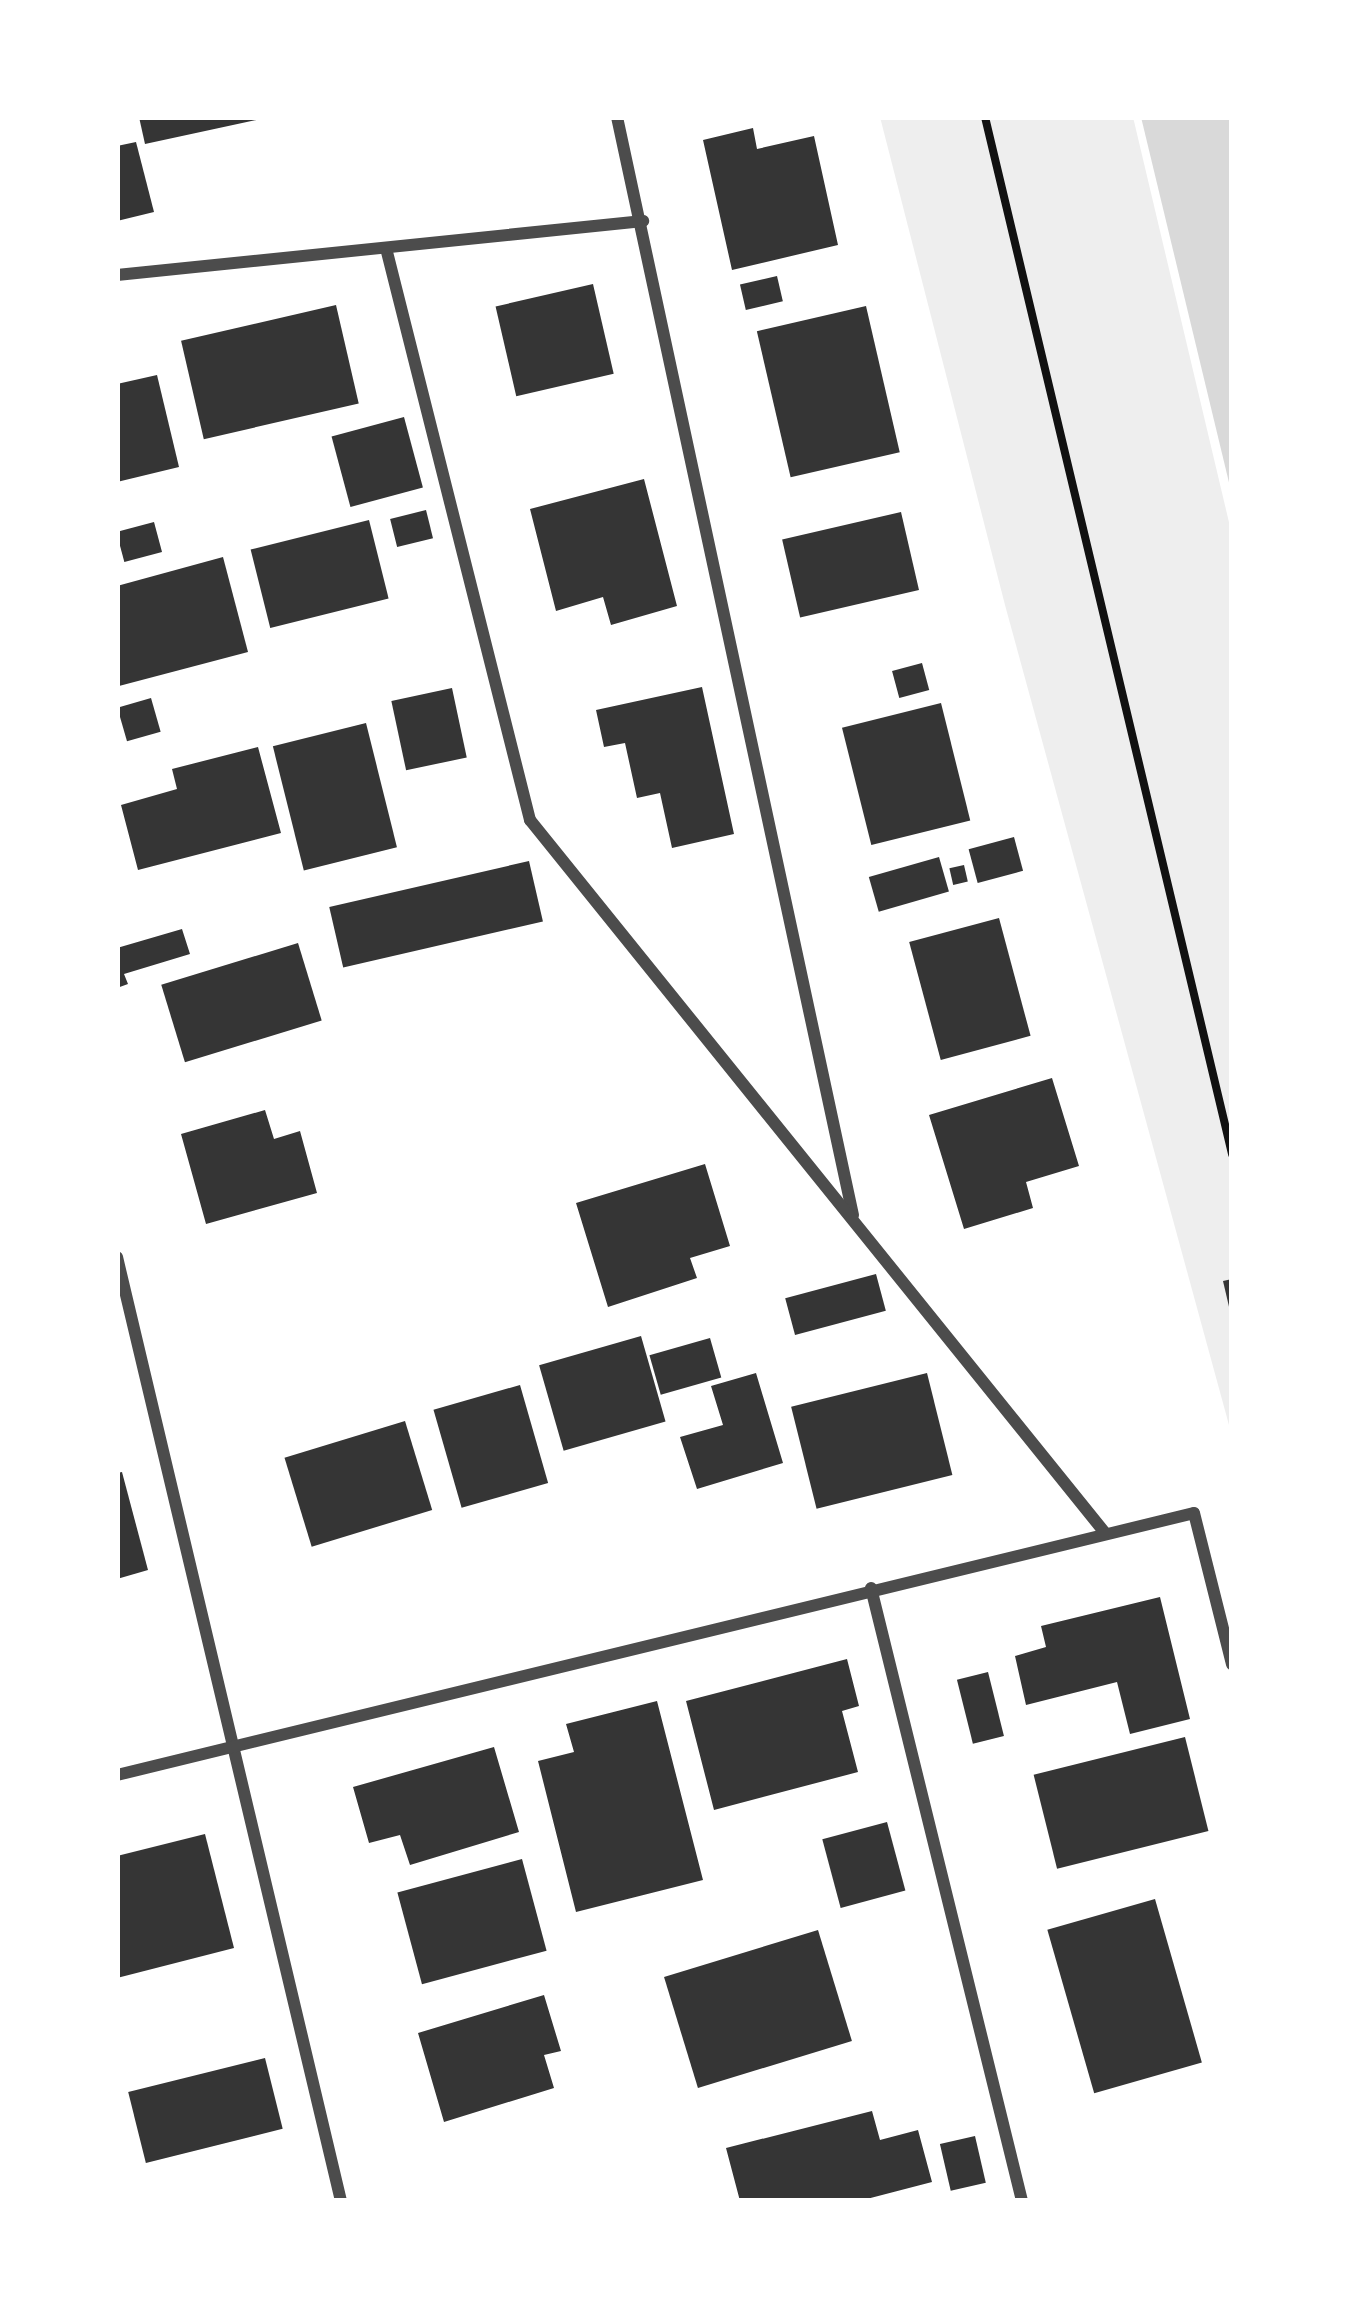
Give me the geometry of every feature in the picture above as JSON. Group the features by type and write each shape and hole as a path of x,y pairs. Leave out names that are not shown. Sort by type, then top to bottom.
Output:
{"street":[{"path":"617,117 643,221 854,1222"},
{"path":"117,275 643,221"},
{"path":"386,248 530,820 1106,1534"},
{"path":"117,1257 341,2201"},
{"path":"117,1775 1194,1513 1232,1664"},
{"path":"872,1588 1022,2201"}],"path":[{"path":"985,117 1232,1154"}],"shaded area":[{"path":"880,117 1133,117 1232,535 1232,1436 1005,605"},
{"path":"1141,117 1232,117 1232,495"}],"building":[{"path":"139,117 261,117 261,119 145,144"},
{"path":"753,128 757,149 814,136 838,245 732,270 703,140"},
{"path":"136,142 154,212 117,221 117,146"},
{"path":"777,276 783,301 746,310 740,285"},
{"path":"593,284 614,374 516,396 496,306"},
{"path":"336,305 359,403 204,439 181,341"},
{"path":"866,306 900,452 791,477 757,331"},
{"path":"157,375 179,467 117,482 117,384"},
{"path":"404,417 423,488 350,507 332,436"},
{"path":"644,479 677,606 611,625 603,597 556,611 530,509"},
{"path":"426,510 433,538 397,547 390,519"},
{"path":"901,512 919,590 800,617 782,539"},
{"path":"369,520 389,599 270,628 251,550"},
{"path":"154,522 162,552 124,562 117,532"},
{"path":"223,557 248,652 119,686 117,586"},
{"path":"922,663 929,690 899,698 892,671"},
{"path":"702,687 734,834 672,848 660,793 637,798 625,743 604,747 596,710"},
{"path":"452,688 467,757 406,770 391,701"},
{"path":"151,698 161,732 127,741 117,708"},
{"path":"941,703 970,820 871,845 842,728"},
{"path":"366,723 397,847 304,870 273,746"},
{"path":"258,747 281,833 138,870 121,805 177,789 172,769"},
{"path":"1014,837 1023,871 978,883 969,849"},
{"path":"939,857 949,892 879,912 869,877"},
{"path":"529,861 543,921 343,968 329,907"},
{"path":"964,865 968,882 953,885 949,868"},
{"path":"999,918 1031,1036 941,1060 909,942"},
{"path":"182,929 190,954 124,974 128,984 117,988 117,948"},
{"path":"298,943 322,1020 185,1062 161,985"},
{"path":"1052,1078 1079,1166 1026,1182 1033,1208 964,1229 929,1115"},
{"path":"265,1110 274,1139 300,1131 317,1193 206,1224 181,1134"},
{"path":"705,1164 730,1246 690,1258 697,1278 608,1307 576,1203"},
{"path":"876,1274 886,1311 795,1335 785,1298"},
{"path":"1232,1279 1232,1310 1230,1311 1223,1281"},
{"path":"641,1336 666,1422 564,1451 539,1365"},
{"path":"710,1338 721,1377 661,1395 649,1355"},
{"path":"756,1373 783,1463 697,1489 680,1437 723,1425 711,1386"},
{"path":"927,1373 952,1475 817,1509 791,1407"},
{"path":"520,1385 548,1483 462,1508 433,1410"},
{"path":"405,1421 432,1510 312,1547 285,1458"},
{"path":"122,1472 148,1570 117,1579 117,1473"},
{"path":"1160,1597 1190,1719 1130,1734 1117,1682 1026,1705 1015,1656 1046,1647 1041,1626"},
{"path":"847,1659 859,1706 842,1711 858,1772 714,1810 686,1701"},
{"path":"988,1672 1004,1736 973,1744 957,1680"},
{"path":"657,1701 703,1880 576,1912 538,1761 574,1752 566,1724"},
{"path":"1185,1737 1208,1831 1057,1869 1034,1775"},
{"path":"494,1747 519,1832 410,1865 400,1835 369,1843 353,1787"},
{"path":"887,1822 905,1891 841,1908 822,1839"},
{"path":"205,1834 234,1948 117,1978 117,1856"},
{"path":"522,1859 547,1951 422,1984 397,1892"},
{"path":"1155,1899 1202,2062 1094,2093 1047,1930"},
{"path":"818,1930 852,2041 698,2088 664,1977"},
{"path":"544,1995 561,2051 544,2055 554,2088 444,2122 418,2033"},
{"path":"265,2058 283,2129 146,2163 128,2092"},
{"path":"872,2111 880,2140 918,2130 932,2182 859,2201 740,2201 726,2148"},
{"path":"975,2136 986,2183 951,2191 940,2144"}]}
